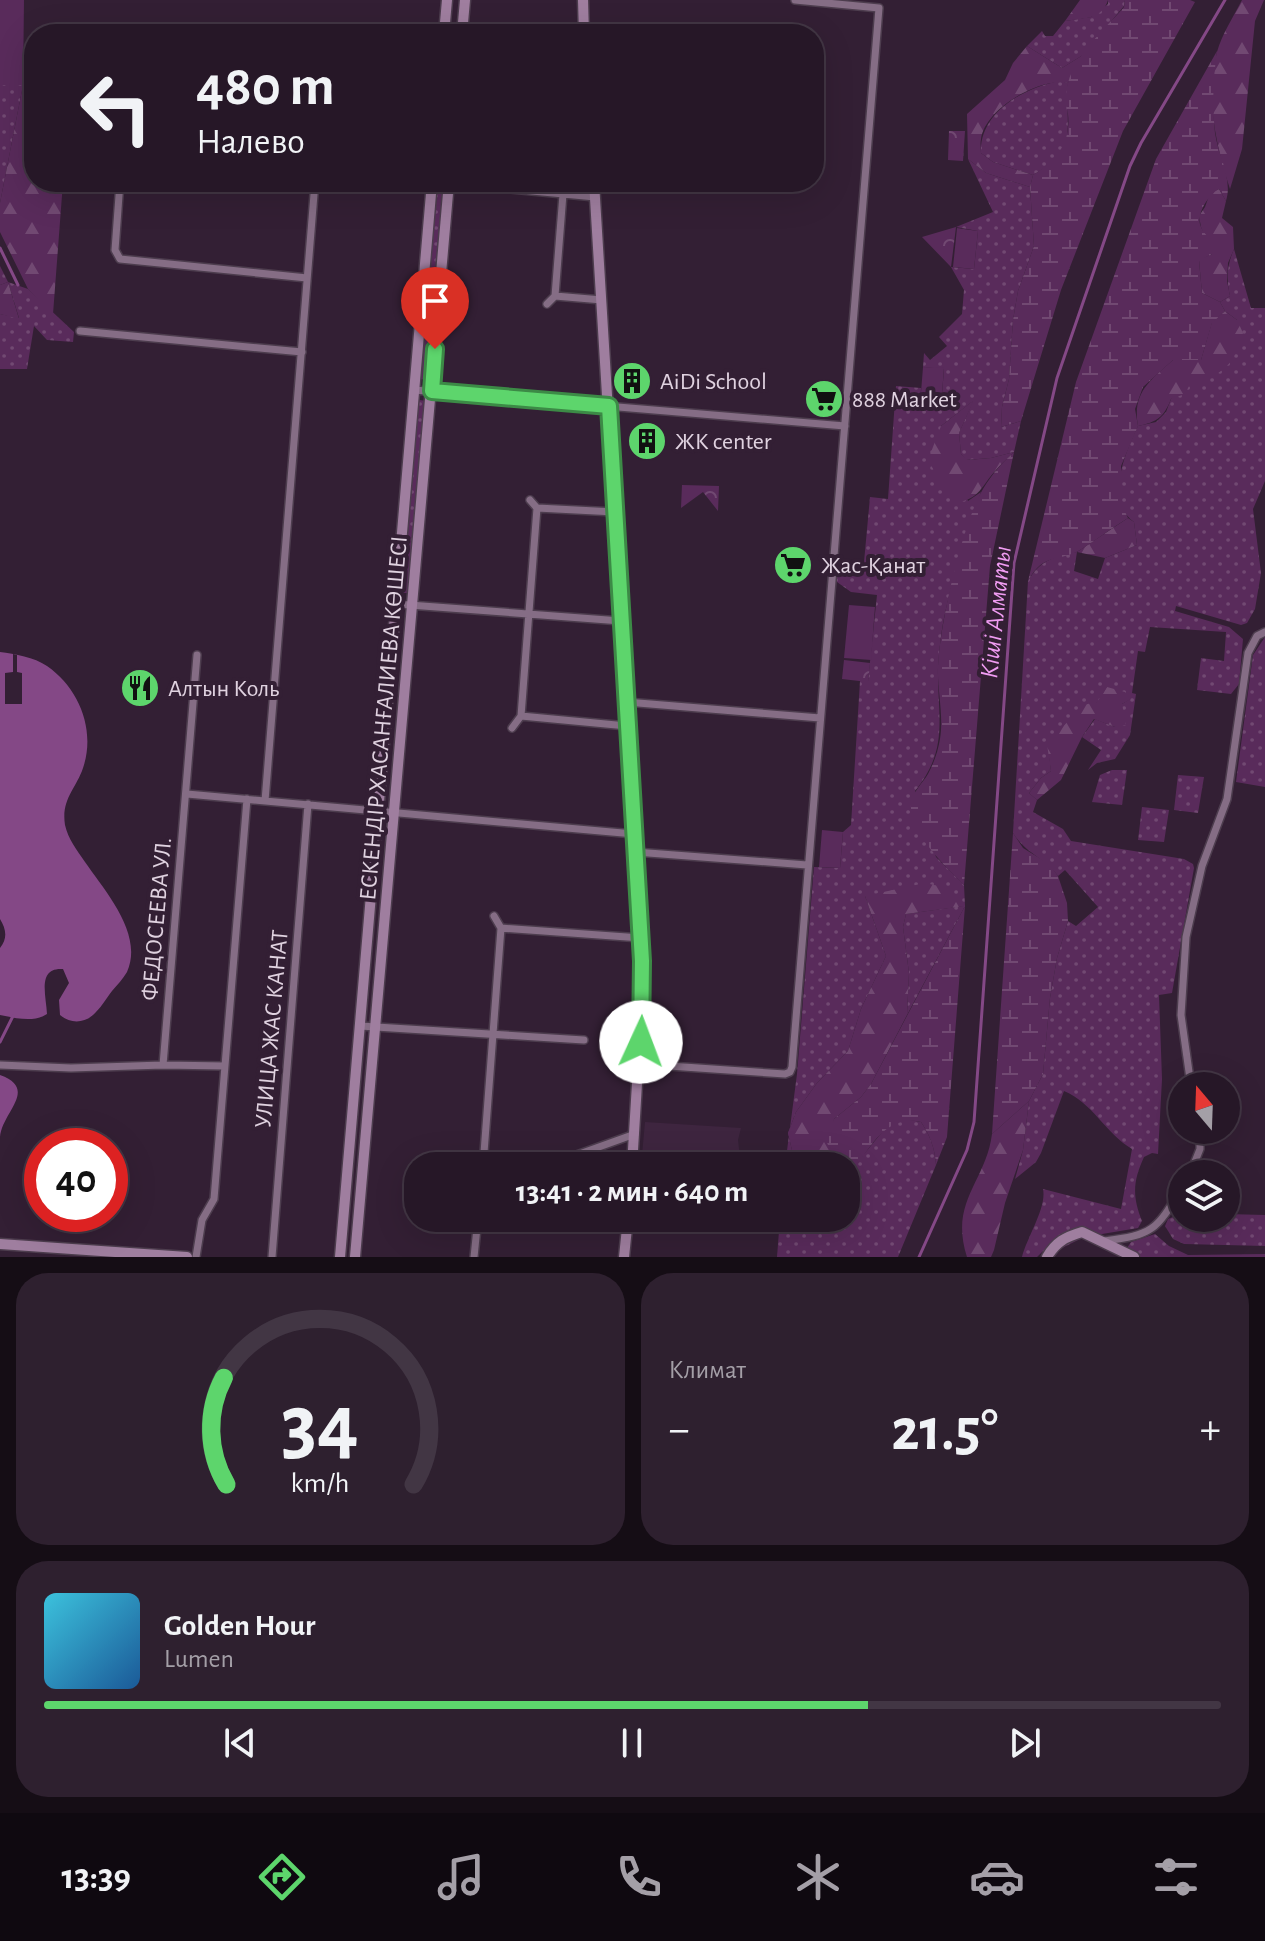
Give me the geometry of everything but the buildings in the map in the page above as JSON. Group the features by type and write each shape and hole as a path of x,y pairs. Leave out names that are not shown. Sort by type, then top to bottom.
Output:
{"street":[{"path":"445,24 447,0"},
{"path":"463,24 465,0"},
{"path":"583,0 584,24"},
{"path":"640,1064 790,1072 879,8 795,0"},
{"path":"119,192 115,250 120,259 307,278"},
{"path":"265,801 314,192"},
{"name":"ЕСКЕНДІР ХАСАНҒАЛИЕВА КӨШЕСІ","path":"340,1257 414,390 434,192"},
{"name":"ЕСКЕНДІР ХАСАНҒАЛИЕВА КӨШЕСІ","path":"355,1257 448,192"},
{"path":"544,192 595,197"},
{"path":"595,192 643,985 633,1152"},
{"path":"547,304 555,296 563,194"},
{"path":"555,296 602,300"},
{"path":"80,331 302,352"},
{"path":"414,390 845,426"},
{"path":"512,728 521,716 537,508 530,500"},
{"path":"537,508 615,512"},
{"path":"396,604 621,621"},
{"path":"1189,1072 1181,1015 1189,923 1202,866 1227,799 1248,653 1257,636 1265,632"},
{"name":"ФЕДОСЕЕВА УЛ.","path":"163,1065 197,655"},
{"path":"626,702 820,718"},
{"path":"521,716 627,726"},
{"path":"187,794 634,834"},
{"path":"196,1257 202,1236 202,1220 214,1199 247,799"},
{"name":"УЛИЦА ЖАС КАНАТ","path":"272,1257 308,804"},
{"path":"635,852 807,865"},
{"path":"484,1152 501,928 494,916"},
{"path":"501,928 641,938"},
{"path":"360,1026 584,1040"},
{"path":"0,1065 225,1066"},
{"path":"585,1152 635,1134"},
{"path":"1104,1241 1139,1237 1158,1224 1168,1209"},
{"path":"474,1257 477,1232"},
{"path":"624,1257 627,1232"},
{"path":"1047,1257 1054,1246 1067,1236 1082,1232 1134,1257"},
{"path":"0,1244 187,1257"}],"shaded area":[{"path":"0,652 36,660 58,675 76,698 86,725 86,754 83,768 67,801 65,825 73,844 120,914 130,943 131,958 127,972 101,1007 81,1021 72,1021 60,1015 59,1000 69,983 63,969 55,970 46,977 47,1014 30,1019 0,1015 0,948 5,934 0,919"},
{"path":"0,1075 17,1087 18,1094 0,1137"},
{"path":"645,1122 741,1128 739,1152 642,1152"}],"green space":[{"path":"0,0 24,0 23,85 0,85"},
{"path":"1080,0 1108,0 1097,15 1065,21"},
{"path":"1108,0 1125,0 1124,6 1083,55 1062,68 1027,46 1042,31 1045,36 1053,36 1065,21 1091,17 1108,4"},
{"path":"1125,0 1195,2 1123,131 1061,290 1021,421 1001,427 1018,291 1034,246 1030,187 1033,175 1055,157 1065,142 1068,124 1066,91 1077,62 1124,7"},
{"path":"1242,0 1264,0 1255,21 1242,149 1230,189 1217,139 1212,86 1219,45"},
{"path":"1027,46 1062,68 1083,55 1068,83 1056,82 1029,90 1003,107 985,128 981,153 993,162 1033,175 1030,187 986,173 968,159 967,114 1005,80 1013,63"},
{"path":"1217,51 1214,122 1228,193 1226,201 1219,189 1201,211 1201,227 1213,243 1212,254 1199,261 1202,293 1220,302 1225,311 1212,323 1201,360 1173,360 1143,387 1135,409 1138,426 1121,466 1122,505 1128,518 1080,550 1046,561 1028,581 1076,382 1156,159"},
{"path":"1060,81 1068,83 1067,135 1058,155 1048,165 1033,175 993,162 981,153 982,138 996,114 1019,96"},
{"path":"0,85 23,85 0,203"},
{"path":"23,85 24,192 62,192 53,314 28,289 0,232 0,203"},
{"path":"949,131 965,131 963,161 948,160"},
{"path":"968,159 986,173 1030,187 1034,246 1018,291 1009,379 1002,407 1001,427 1021,421 1014,452 966,460 961,454 959,433 973,401 941,426 968,501 981,492 960,554 943,624 938,667 940,716 937,746 926,775 915,791 936,857 964,885 965,906 907,1015 909,973 903,927 906,914 963,906 865,896 886,956 861,1009 848,1051 817,1083 796,1112 790,1128 814,867 840,868 843,832 851,825 860,681 868,681 877,595 851,592 837,582 837,572 863,573 870,497 888,499 896,386 921,388 920,405 941,407 944,369 923,367 924,353 930,360 947,346 939,337 962,314 964,290 951,267 974,269 978,231 956,227 993,212"},
{"path":"1219,189 1226,201 1222,218 1233,227 1234,249 1228,263 1230,296 1220,302 1202,293 1199,260 1212,254 1199,216 1210,193"},
{"path":"436,194 444,194 428,380 420,379"},
{"path":"956,227 951,267 922,237"},
{"path":"957,228 978,231 974,269 953,267"},
{"path":"1234,249 1251,308 1265,308 1265,481 1253,509 1261,573 1255,609 1247,623 1241,625 1176,606 1175,611 1229,627 1243,639 1239,684 1231,694 1197,690 1201,658 1224,661 1226,632 1150,627 1145,652 1138,651 1130,735 1115,759 1097,763 1088,770 1101,750 1082,737 1095,719 1115,727 1122,704 1130,699 1097,702 1048,744 1051,771 1029,793 1037,800 1033,812 1063,829 1071,841 1184,859 1193,864 1172,993 1159,995 1162,1079 1158,1154 1144,1157 1138,1174 1135,1196 1142,1221 1138,1228 1084,1237 1062,1248 1043,1251 1037,1257 1022,1257 1039,1213 1043,1189 1121,1209 1132,1149 1083,1103 1064,1091 1036,1162 1015,1179 1023,1150 1029,1101 1043,1074 1050,998 1068,921 1076,926 1098,907 1065,870 1058,876 1013,833 1028,581 1049,560 1077,552 1074,571 1098,579 1105,558 1137,545 1134,522 1120,502 1120,476 1128,449 1138,426 1156,422 1166,412 1171,399 1191,381 1237,320 1225,311 1220,302 1230,296 1228,272"},
{"path":"0,266 8,282 0,285"},
{"path":"8,282 28,289 74,332 73,342 47,340 34,326 27,369 0,369 0,314 19,318"},
{"path":"8,282 19,319 0,314 0,285"},
{"path":"1225,311 1237,320 1243,333 1229,364 1201,383 1191,382 1185,394 1171,399 1159,418 1138,426 1138,404 1145,388 1173,360 1201,360 1212,322"},
{"path":"923,367 944,368 941,407 920,405"},
{"path":"419,400 427,401 411,593 403,593"},
{"path":"974,400 959,433 961,454 967,460 1014,452 980,491 957,502 928,460 941,426"},
{"path":"1014,452 990,566 964,885 922,837 911,805 915,792 932,766 939,743 940,648 960,549 983,489"},
{"path":"682,485 719,486 718,511 703,492 681,508"},
{"path":"1128,518 1134,522 1137,545 1105,558 1077,552"},
{"path":"849,605 875,607 871,660 844,658"},
{"path":"1265,637 1265,787 1236,782 1253,655"},
{"path":"844,660 870,663 868,682 842,679"},
{"path":"1107,687 1125,692 1131,699 1122,704 1126,725 1115,727 1094,719 1061,780 1037,800 1029,793 1051,771 1047,744 1083,705 1097,702"},
{"path":"1112,770 1127,770 1122,805 1092,802 1100,775"},
{"path":"1178,775 1204,777 1198,813 1174,810"},
{"path":"1142,807 1169,810 1164,842 1138,840"},
{"path":"822,830 843,832 840,868 819,867"},
{"path":"1013,833 1023,848 1049,864 1058,876 1067,903 1068,921 1050,998 1043,1074 1029,1101 992,1134"},
{"path":"925,883 948,888 965,906 906,914 903,927 909,973 907,1015 871,1084 861,1097 834,1119 831,1152 792,1152 788,1133 796,1112 817,1083 848,1051 861,1009 886,956 865,896"},
{"path":"965,906 947,1137 936,1165 933,1148 921,1122 900,1122 891,1126 860,1161 860,1152 832,1152 826,1140 834,1119 861,1097 871,1084"},
{"path":"1029,1101 1023,1150 1005,1203 994,1250 991,1257 967,1257 962,1221 965,1206 983,1166 992,1134"},
{"path":"897,1121 921,1122 933,1148 936,1165 898,1257 777,1257 779,1232 860,1232 860,1159 883,1131"},
{"path":"789,1137 792,1152 787,1152"},
{"path":"1240,1214 1265,1215 1265,1246 1184,1244 1173,1239 1169,1232 1240,1232"},
{"path":"1155,1234 1169,1246 1188,1255 1265,1254 1265,1257 1139,1257 1127,1248 1131,1242"}],"pier":[{"path":"13,654 17,655 17,672 22,673 22,704 5,704 5,673 13,672"}],"waterway":[{"name":"Кіші Алматы","path":"919,1257 967,1150 974,1122 1014,563 1057,378 1130,166 1225,0"},
{"path":"0,248 18,285"},
{"path":"0,1042 13,1016"}],"place":[{"name":"AiDi School","path":"632,381"},
{"name":"888 Market","path":"824,399"},
{"name":"ЖК center","path":"647,441"},
{"name":"Жас-Қанат","path":"793,565"},
{"name":"Алтын Коль","path":"140,688"}],"route":[{"path":"435,349 432,391 609,406 642,961 641,1042"}]}
